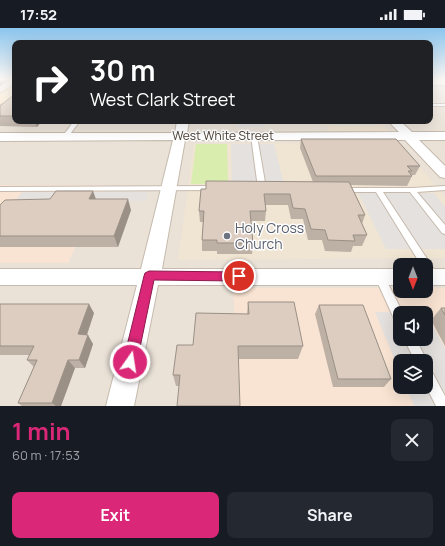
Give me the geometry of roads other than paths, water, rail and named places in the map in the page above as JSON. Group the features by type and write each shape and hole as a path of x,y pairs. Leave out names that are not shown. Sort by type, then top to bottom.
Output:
{"street":[{"path":"120,406 170,188 182,124"},
{"path":"397,124 445,174"},
{"name":"West White Street","path":"0,137 445,136"},
{"path":"0,277 390,277"}],"lane":[{"path":"433,105 445,105"},
{"path":"65,137 75,124"},
{"path":"254,136 262,188"},
{"path":"1,189 225,188"},
{"path":"331,190 412,190 445,188"},
{"path":"378,190 435,277"},
{"path":"412,190 445,231"},
{"path":"390,277 397,306"},
{"path":"433,386 443,406"}],"place":[{"name":"Holy Cross Church","path":"227,236"}]}
